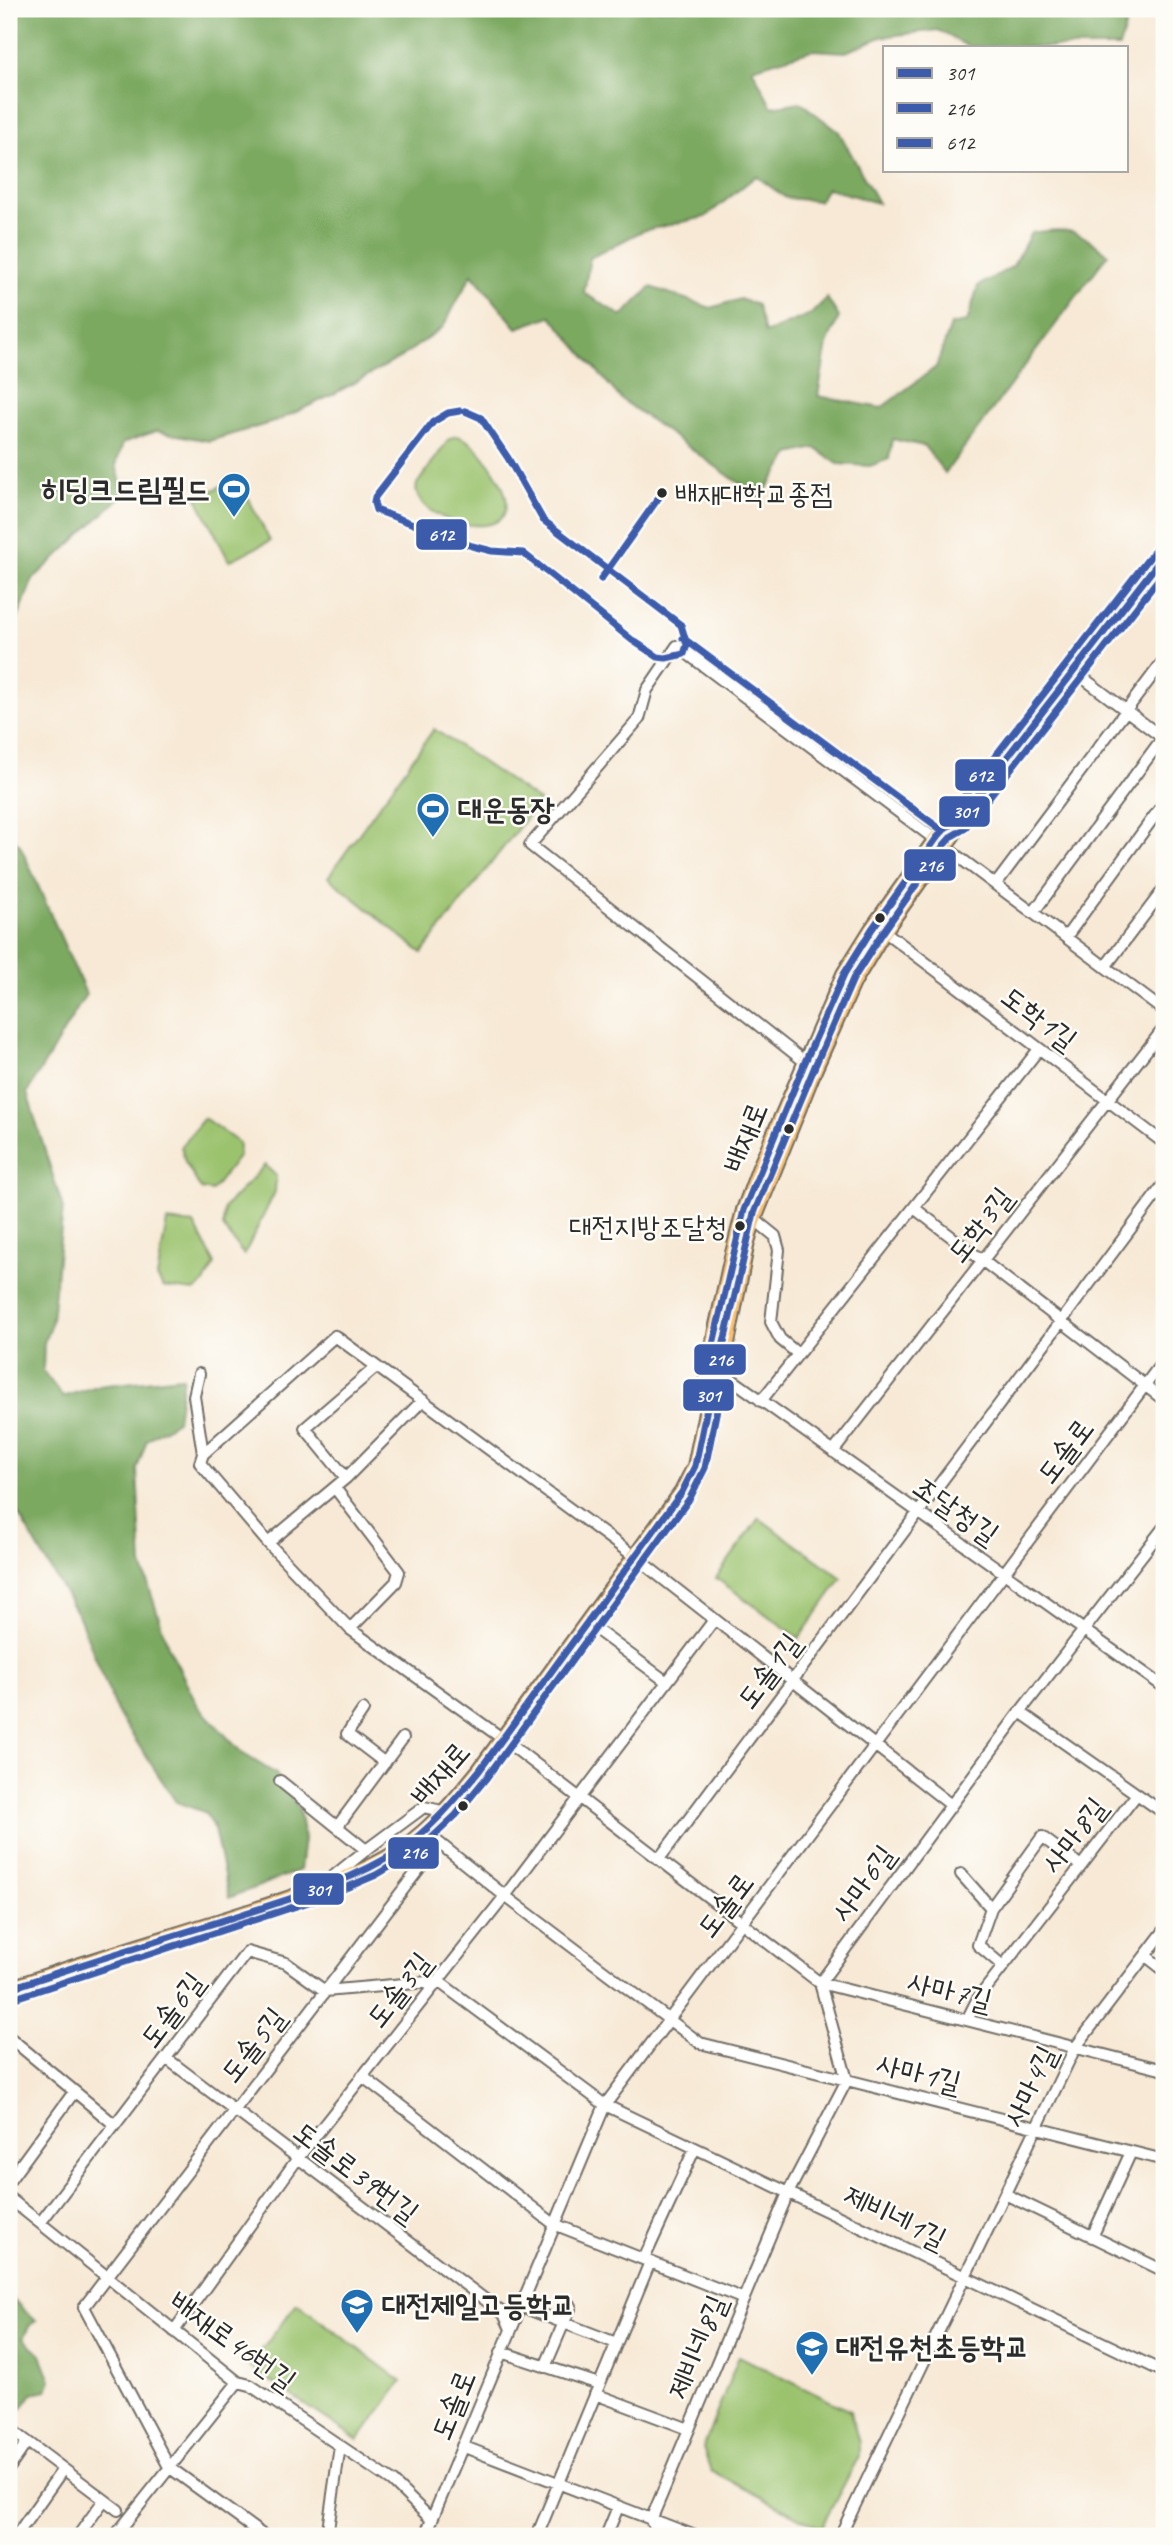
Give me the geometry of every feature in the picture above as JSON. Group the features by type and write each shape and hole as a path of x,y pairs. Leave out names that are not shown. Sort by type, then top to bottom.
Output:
{"main road":[{"name":"배재로","path":"715,1367 744,1210 766,1169 872,929 941,843 954,833 956,823 1164,555"},
{"name":"배재로","path":"849,978 884,931 941,843"},
{"name":"배재로","path":"9,1989 319,1888 388,1857 446,1812 503,1739 682,1492 695,1466 709,1398 706,1386 715,1367 766,1169"}],"street":[{"path":"810,1065 530,845 639,719 647,690 677,646 1164,1011"},
{"path":"996,884 1164,660"},
{"path":"1033,913 1164,738 1074,671"},
{"path":"1066,937 1164,803"},
{"path":"1105,967 1164,889"},
{"name":"도학1길","path":"884,931 1164,1143"},
{"name":"도학3길","path":"833,1452 1164,1028"},
{"path":"761,1401 1039,1049"},
{"name":"도솔1길","path":"659,1859 1164,1184"},
{"path":"914,1208 1164,1400"},
{"path":"754,1219 775,1236 779,1250 771,1322 780,1339 799,1354"},
{"path":"203,1454 335,1336 634,1556 951,1805"},
{"name":"도솔로","path":"425,2536 605,2105 1164,1360"},
{"path":"346,1478 305,1428 376,1367"},
{"name":"조달청길","path":"715,1367 1164,1687"},
{"path":"199,1374 194,1396 203,1454"},
{"path":"268,1543 346,1478 423,1400"},
{"name":"사마7길","path":"203,1454 200,1463 268,1543 350,1629 503,1739 820,1983 1164,2070"},
{"path":"335,1488 399,1572 396,1583 350,1629"},
{"name":"사마6길","path":"820,1983 1020,1712 1164,1527"},
{"name":"도솔3길","path":"174,2331 298,2158 505,1896 714,1620"},
{"path":"586,1622 667,1682"},
{"name":"배재로","path":"363,1710 347,1734 385,1763"},
{"name":"사마8길","path":"967,2020 977,2000 1137,1794 1020,1712"},
{"name":"배재로","path":"337,1827 403,1738"},
{"path":"280,1781 366,1850"},
{"path":"1137,1794 1164,1813"},
{"path":"319,1888 424,1807 446,1812"},
{"path":"424,1831 669,2020"},
{"path":"1003,1966 978,1945 991,1908 1042,1838 1081,1866"},
{"name":"도솔5길","path":"169,2467 84,2307 438,1844"},
{"path":"961,1874 991,1908"},
{"name":"사마4길","path":"840,2536 1075,2048 1164,1931"},
{"name":"도솔6길","path":"40,2223 247,1952 286,1963 326,1991"},
{"path":"1146,1956 1164,1969"},
{"path":"326,1991 438,1981 605,2105"},
{"path":"788,2193 847,2080 820,1983"},
{"name":"사마1길","path":"669,2020 700,2043 1164,2160"},
{"path":"9,2038 115,2125"},
{"name":"도솔로39번길","path":"166,2058 504,2314 511,2329"},
{"path":"362,2076 554,2224 744,2299"},
{"path":"9,2180 74,2092"},
{"name":"제비네1길","path":"605,2105 1164,2372"},
{"path":"537,2536 695,2148"},
{"path":"1092,2237 1131,2152"},
{"name":"제비네8길","path":"650,2520 788,2193"},
{"path":"1004,2194 1164,2271"},
{"name":"배재로46번길","path":"9,2198 237,2382 250,2385 392,2481 432,2520"},
{"path":"520,2306 616,2343"},
{"path":"545,2367 571,2306"},
{"path":"501,2352 545,2367 689,2429"},
{"path":"115,2536 237,2382"},
{"path":"9,2428 118,2510"},
{"path":"9,2468 27,2442"},
{"path":"327,2536 340,2446"},
{"path":"462,2446 695,2536"},
{"path":"169,2467 264,2536"},
{"path":"16,2536 63,2469"},
{"path":"78,2536 104,2500"},
{"path":"606,2536 618,2507"},
{"path":"650,2520 657,2536"}],"green space":[{"path":"9,9 1131,9 1119,46 967,46 938,30 881,37 846,52 812,50 752,68 772,107 800,102 839,132 878,203 827,188 819,201 786,198 756,176 705,217 642,231 590,258 584,293 622,316 651,287 711,308 740,299 757,305 765,333 811,314 827,298 839,317 827,344 818,396 881,408 936,367 951,325 967,322 978,286 1013,266 1031,233 1064,230 1080,235 1108,254 945,473 924,446 892,439 889,459 870,466 838,464 815,448 790,454 760,498 621,399 551,316 517,328 472,274 443,327 400,358 332,395 277,421 209,441 156,431 123,443 116,465 124,494 33,579 9,641"},
{"path":"456,436 467,440 481,453 506,496 504,514 492,523 473,525 452,521 433,512 420,499 417,484 449,439"},
{"name":"히딩크드림필드","path":"238,478 270,541 229,561 197,498"},
{"name":"대운동장","path":"434,729 539,801 422,953 328,877"},
{"path":"9,834 20,845 86,994 27,1093 63,1208 52,1321 44,1343 43,1371 63,1397 97,1386 183,1377 177,1421 147,1440 137,1469 142,1565 168,1646 198,1706 242,1753 276,1774 299,1809 304,1839 300,1870 229,1898 213,1825 204,1812 176,1802 117,1712 80,1619 14,1507 9,1506"},
{"path":"204,1118 239,1143 238,1157 212,1191 201,1189 185,1162 181,1146"},
{"path":"265,1165 276,1176 275,1192 244,1255 223,1227 224,1208"},
{"path":"167,1221 194,1224 215,1264 203,1284 194,1291 163,1287 157,1277"},
{"path":"759,1518 842,1578 799,1638 716,1578"},
{"path":"9,2296 36,2321 30,2325 23,2338 41,2355 51,2380 47,2390 33,2393 18,2413 9,2417"},
{"path":"297,2303 402,2382 358,2440 249,2367"},
{"path":"739,2356 850,2411 859,2443 859,2456 821,2528 711,2471 703,2448"}],"transit line":[{"name":"612","path":"460,411 448,413 433,422 375,497 376,510 472,546 492,551 523,553 632,640 658,657 684,654 687,645 681,625 543,520 508,458 481,418 465,411"},
{"name":"612","path":"601,579 662,493"},
{"name":"612","path":"683,638 943,831 948,817 1156,549"},
{"name":"301","path":"9,1989 304,1894 363,1871 400,1850 422,1833 479,1771 682,1492 695,1466 709,1398 706,1386 709,1362 744,1210 844,974 872,929 936,839 946,827 956,823 1164,555"},
{"name":"216","path":"12,1999 327,1896 376,1875 420,1849 456,1815 487,1777 690,1498 705,1468 719,1399 719,1364 754,1213 853,979 944,845 964,829 1164,572"}],"place":[{"name":"배재대학교종점","path":"662,493"},
{"name":"히딩크드림필드","path":"234,519"},
{"name":"대운동장","path":"433,839"},
{"name":"대전지방조달청","path":"740,1226"},
{"name":"대전제일고등학교","path":"357,2335"},
{"name":"대전유천초등학교","path":"812,2377"}]}
